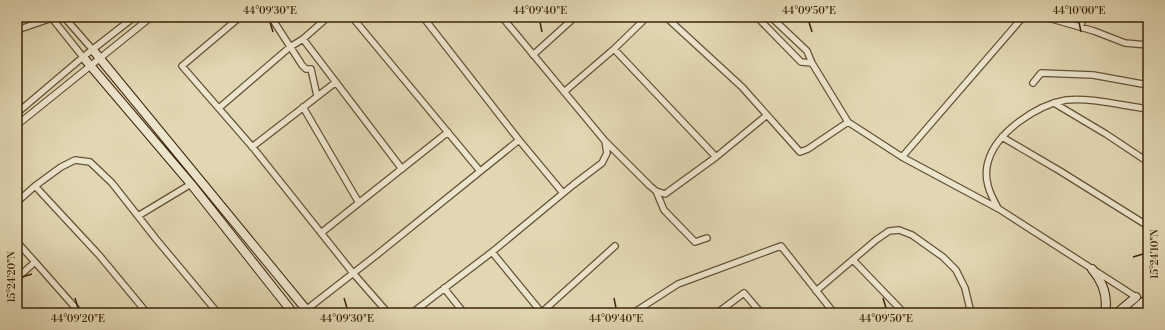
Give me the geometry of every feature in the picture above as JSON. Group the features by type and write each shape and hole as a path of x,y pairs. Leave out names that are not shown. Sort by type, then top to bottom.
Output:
{"street":[{"path":"64,17 100,58 306,312 519,140"},
{"path":"17,113 134,17"},
{"path":"17,125 150,17"},
{"path":"240,17 182,66 252,147 353,273 388,313"},
{"path":"271,17 306,69 311,69 317,96"},
{"path":"219,108 290,47 303,39 328,17"},
{"path":"352,17 480,171"},
{"path":"423,17 519,140 563,193"},
{"path":"502,17 605,141 656,191 664,210 695,242 706,238"},
{"path":"533,55 575,17"},
{"path":"564,92 614,49 647,17"},
{"path":"666,17 742,87 800,152 808,149 848,122"},
{"path":"757,17 801,62 812,63"},
{"path":"771,17 806,51 848,122 902,156 999,210 1136,297 1144,306"},
{"path":"902,156 1023,17"},
{"path":"1045,17 1080,27 1125,43 1148,45"},
{"path":"1080,27 1084,17"},
{"path":"17,30 51,18 191,184 293,313"},
{"path":"303,39 402,169"},
{"path":"614,49 716,156"},
{"path":"1033,83 1041,73 1093,75 1148,86"},
{"path":"252,147 336,82"},
{"path":"999,210 988,189 986,175 988,162 1002,137 1019,121 1037,111 1067,100 1080,99 1148,109"},
{"path":"1054,104 1106,134 1148,162"},
{"path":"303,107 359,203"},
{"path":"656,191 665,194 767,115"},
{"path":"321,233 448,132"},
{"path":"1002,137 1148,226"},
{"path":"412,313 492,252 563,193 602,164 607,153 605,141"},
{"path":"17,202 62,167 75,160 90,162 112,183 217,312 215,313"},
{"path":"138,216 191,184"},
{"path":"36,186 99,255 147,313"},
{"path":"816,291 876,240 889,231 899,230 912,235 943,257 956,270 965,288 971,313"},
{"path":"17,242 80,313"},
{"path":"492,252 541,313 615,246"},
{"path":"633,313 678,284 781,246 834,313"},
{"path":"853,260 904,313"},
{"path":"17,278 35,262"},
{"path":"1092,269 1104,288 1106,302 1105,313"},
{"path":"444,288 464,313"},
{"path":"717,313 744,293 761,313"},
{"path":"1117,313 1136,297 1148,298 1144,306 1131,313"}]}
